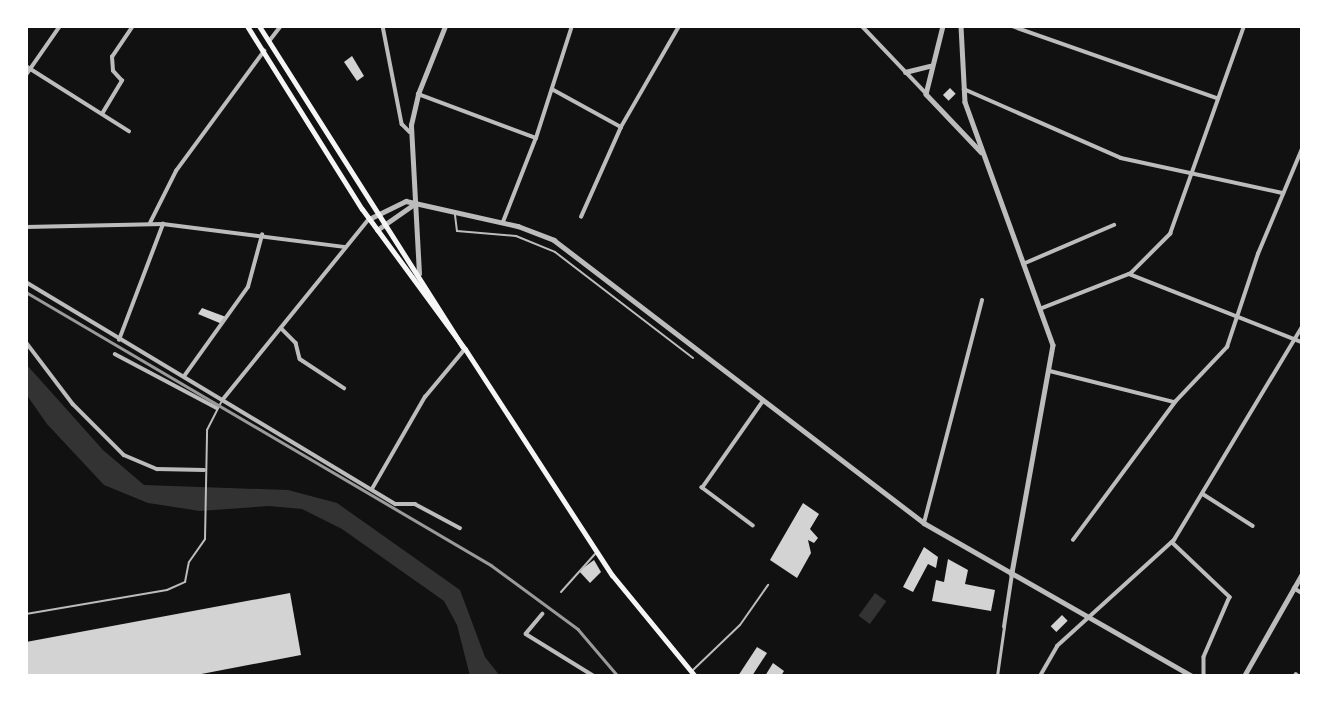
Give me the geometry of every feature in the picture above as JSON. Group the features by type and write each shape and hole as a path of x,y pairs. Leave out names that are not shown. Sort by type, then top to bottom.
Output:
{"main road":[{"path":"247,26 265,50 369,219 465,349"},
{"path":"259,26 597,551 651,626 693,674"}],"street":[{"path":"26,75 60,26"},
{"path":"102,114 122,82 113,71 112,57 133,26"},
{"path":"270,40 281,26"},
{"path":"383,26 402,124 411,132"},
{"path":"419,274 411,132 418,94 445,26"},
{"path":"503,222 526,167 572,26"},
{"path":"581,216 621,127 679,26"},
{"path":"862,26 981,153"},
{"path":"926,94 931,62 943,26"},
{"path":"961,26 962,89 971,121 1053,345 1051,371 1012,574 998,676"},
{"path":"1012,26 1217,98"},
{"path":"1036,35 1039,26"},
{"path":"1040,309 1129,274 1167,240 1244,26"},
{"path":"150,223 176,171 265,50"},
{"path":"905,72 922,71 931,62"},
{"path":"26,66 130,131"},
{"path":"551,89 621,127"},
{"path":"962,89 1112,155 1283,193"},
{"path":"418,94 536,138"},
{"path":"962,133 970,131 971,121"},
{"path":"1073,540 1175,402 1227,347 1283,193 1302,149"},
{"path":"224,398 369,219 378,212 403,201 503,222 561,244 924,523 1192,676"},
{"path":"377,230 414,204"},
{"path":"26,227 150,223 346,247"},
{"path":"119,340 163,224"},
{"path":"1023,264 1114,225"},
{"path":"185,374 248,288 262,235"},
{"path":"1129,274 1302,342"},
{"path":"26,282 119,340 185,374 399,505 415,505 460,528"},
{"path":"924,523 982,300"},
{"path":"1040,676 1057,646 1172,542 1302,327"},
{"path":"281,328 296,343 300,359 344,388"},
{"path":"26,342 73,404 124,455 157,469 204,472"},
{"path":"372,489 425,397 465,349"},
{"path":"116,354 218,408"},
{"path":"1051,371 1175,402"},
{"path":"753,526 702,488 763,401"},
{"path":"1203,494 1253,526"},
{"path":"1172,542 1230,597 1204,657 1203,676"},
{"path":"1244,676 1302,574"},
{"path":"1293,588 1302,593"},
{"path":"543,614 526,634 594,676"}],"lane":[{"path":"455,211 457,231 516,236 555,252 694,358"},
{"path":"26,614 182,585 189,562 205,540 206,430 224,398"},
{"path":"561,592 597,551"},
{"path":"693,674 740,625 768,585"}],"shaded area":[{"path":"26,364 103,450 144,485 288,490 337,503 460,590 485,657 500,676 470,676 457,625 444,601 342,529 302,509 269,506 200,511 148,503 104,485 47,424 26,394"},
{"path":"875,593 886,601 870,624 859,616"}],"building":[{"path":"352,56 364,76 357,81 344,62"},
{"path":"950,88 956,94 949,101 943,95"},
{"path":"202,308 226,317 222,324 198,314"},
{"path":"803,503 819,514 810,529 818,538 814,543 808,540 811,553 797,578 770,560"},
{"path":"924,547 938,557 936,568 928,564 913,592 903,587"},
{"path":"948,559 968,570 965,584 995,590 991,611 932,601 936,580 944,582"},
{"path":"594,560 601,572 590,583 579,571"},
{"path":"290,593 301,655 191,676 26,676 26,642"},
{"path":"1062,615 1068,621 1056,632 1051,626"},
{"path":"757,647 767,653 752,676 738,676"},
{"path":"773,663 784,671 781,676 765,676"}],"railway":[{"path":"26,292 491,565 578,629 618,676"}]}
